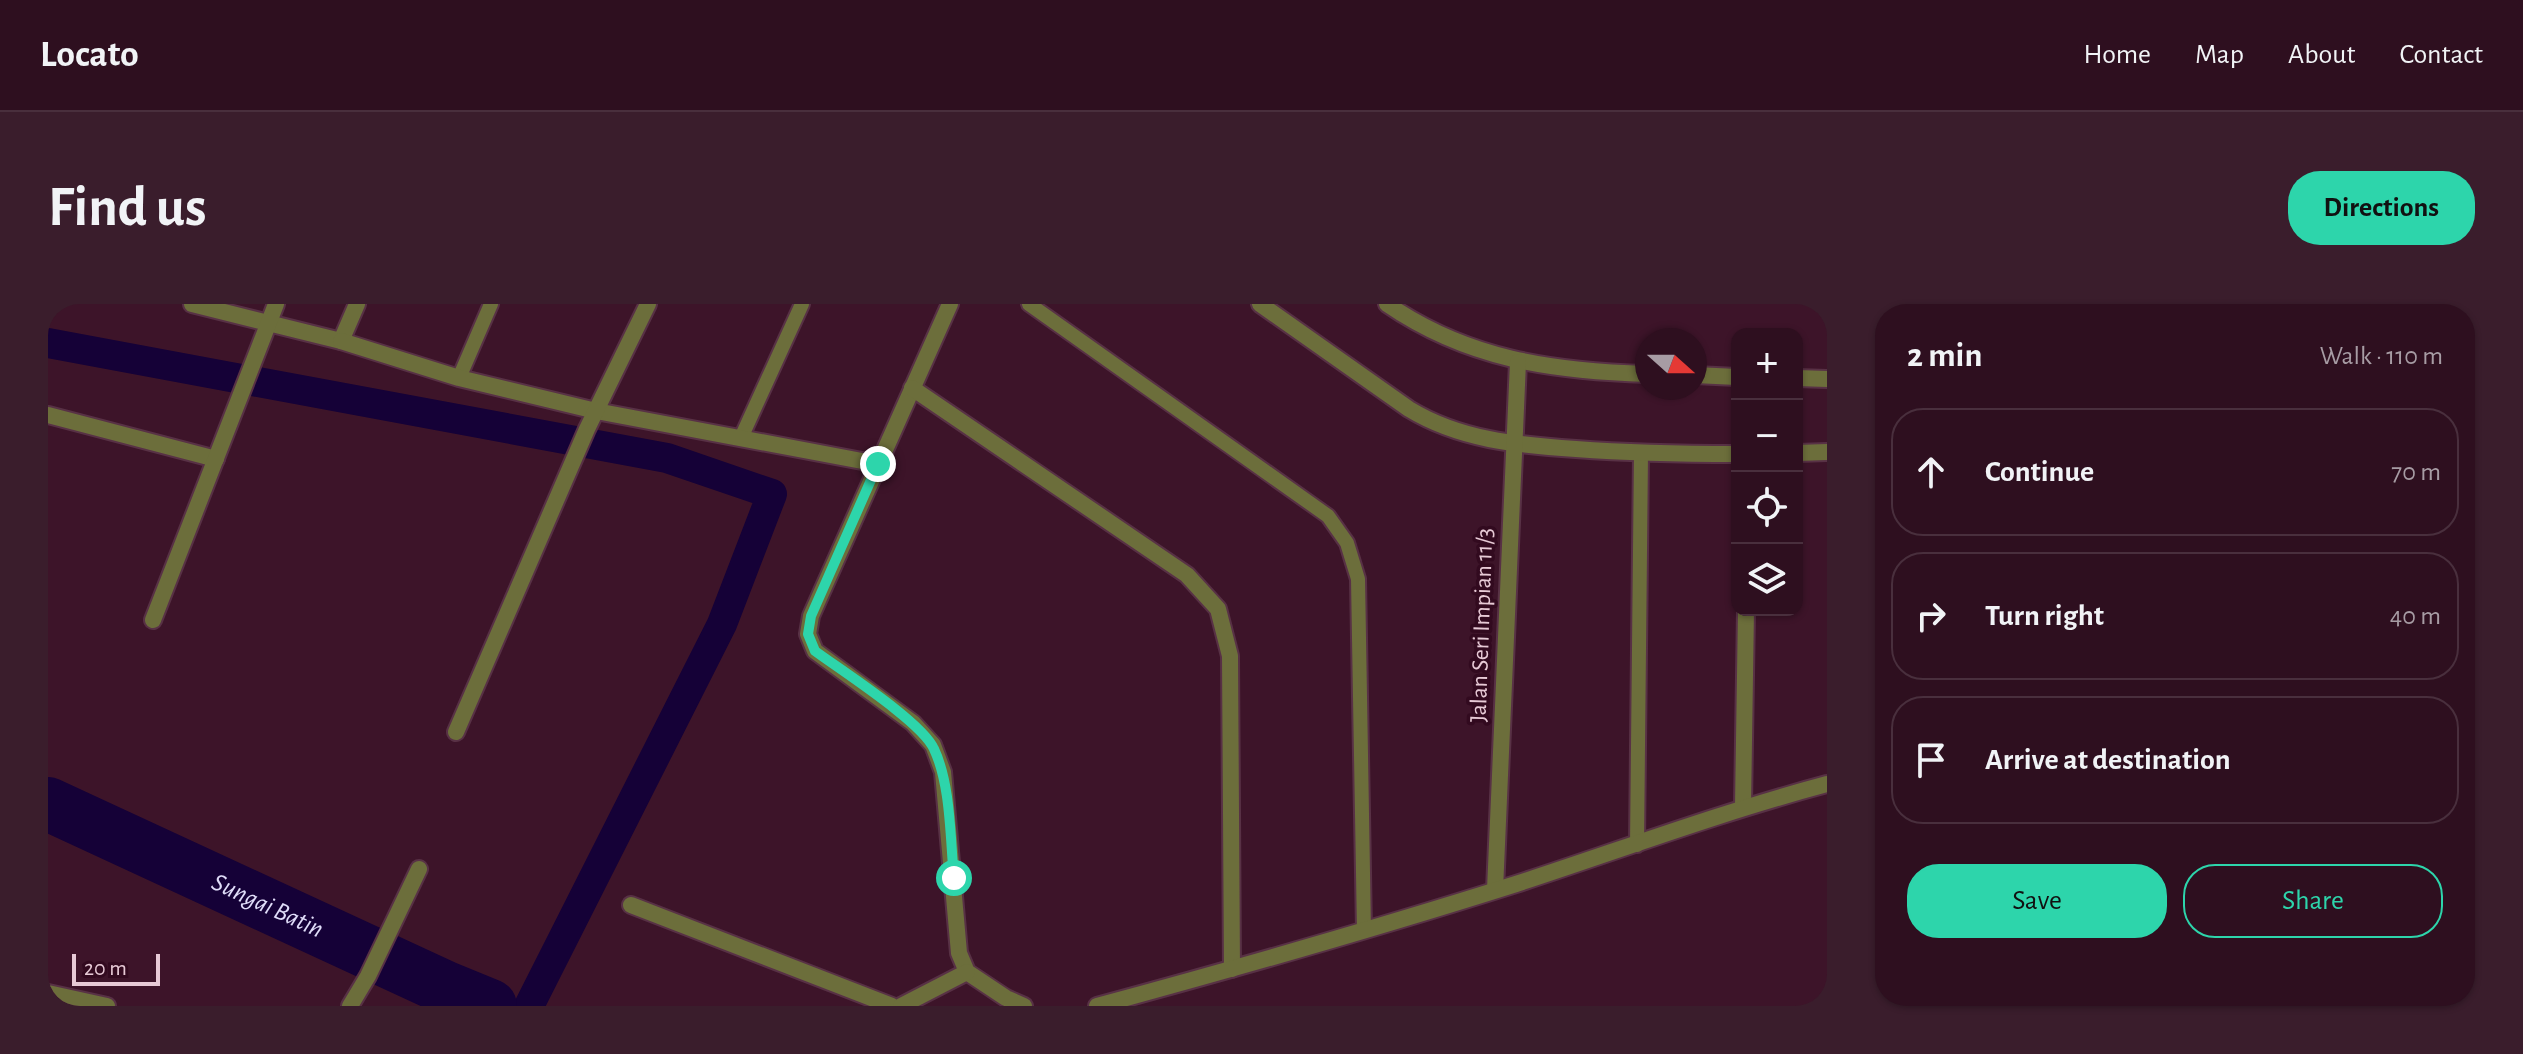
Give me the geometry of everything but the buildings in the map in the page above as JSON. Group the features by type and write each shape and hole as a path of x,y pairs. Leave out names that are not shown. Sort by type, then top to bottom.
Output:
{"street":[{"path":"196,304 341,341 459,378 596,411 878,464"},
{"path":"153,620 276,304"},
{"path":"341,341 357,304"},
{"path":"456,732 587,429 648,304"},
{"path":"950,304 811,616 808,634 815,651 913,723 933,745 943,772 959,953 967,972 1024,1006"},
{"path":"1260,304 1432,423 1456,432 1513,444 1641,453 1731,454"},
{"path":"1387,304 1415,323 1454,342 1518,362 1590,372 1635,374"},
{"name":"Jalan Seri Impian 11/3","path":"1495,890 1518,362"},
{"path":"1707,376 1731,377"},
{"path":"1803,378 1827,379"},
{"path":"912,388 1187,575 1218,609 1230,656 1232,969"},
{"path":"48,415 216,459"},
{"path":"1803,453 1827,452"},
{"path":"1743,806 1746,616"},
{"path":"1097,1006 1364,931 1637,845 1743,806 1827,784"},
{"path":"350,1006 368,976 419,869"},
{"path":"631,905 892,1006"},
{"path":"901,1006 967,972"},
{"path":"48,993 107,1006"}],"lane":[{"path":"459,378 491,304"},
{"path":"741,438 802,304"},
{"path":"1029,304 1328,516 1347,543 1358,579 1364,931"},
{"path":"1637,845 1641,453"}],"waterway":[{"path":"48,343 667,458 772,494 722,624 529,1006"},
{"name":"Sungai Batin","path":"48,804 490,1006"}],"route":[{"path":"878,464 811,616 808,634 815,651 913,723 933,745 943,772 954,878"}]}
